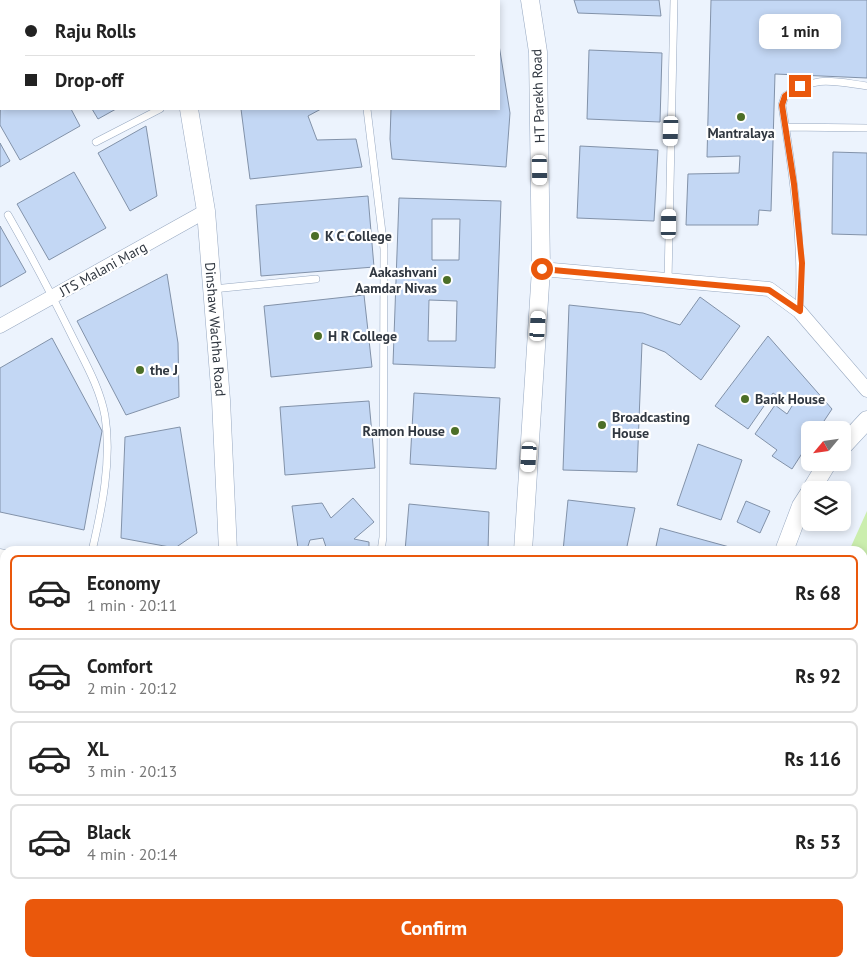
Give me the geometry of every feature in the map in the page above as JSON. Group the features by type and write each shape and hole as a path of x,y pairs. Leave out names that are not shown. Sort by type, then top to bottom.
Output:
{"street":[{"name":"HT Parekh Road","path":"523,546 542,269 538,52 530,0"},
{"name":"Dinshaw Wachha Road","path":"189,110 206,211 221,400 228,546"},
{"name":"JTS Malani Marg","path":"0,326 206,211"},
{"path":"542,269 769,290 800,311 867,390"},
{"path":"851,437 867,420"},
{"path":"786,546 801,506"}],"lane":[{"path":"668,280 674,0"},
{"path":"800,311 802,263 794,184 782,105 785,96 800,86 814,81 830,81 867,86"},
{"path":"96,142 158,110"},
{"path":"367,110 384,249 382,546"},
{"path":"786,127 867,128"},
{"path":"8,215 53,296 99,391 105,417 107,444 105,481 93,546"},
{"path":"212,290 316,279"}],"green space":[{"path":"867,511 867,546 851,546"}],"building":[{"path":"574,0 659,0 661,16 578,13"},
{"name":"Mantralaya","path":"711,0 867,0 867,78 775,74 771,211 759,210 758,225 686,225 688,174 739,173 740,156 707,157"},
{"path":"589,50 662,53 660,122 587,119"},
{"path":"500,51 510,113 506,167 392,159 390,139 391,110 500,110"},
{"path":"0,110 72,110 80,126 20,160 0,125"},
{"path":"93,110 114,110 98,119"},
{"path":"241,110 319,110 308,116 317,140 356,139 362,167 250,179"},
{"path":"146,126 157,196 130,211 98,153"},
{"path":"0,143 10,161 0,167"},
{"path":"580,146 658,150 654,221 577,218"},
{"path":"833,152 867,153 867,235 832,234"},
{"path":"74,172 106,228 49,260 17,204"},
{"name":"K C College","path":"368,196 374,267 261,276 256,205"},
{"name":"Aakashvani Aamdar Nivas","path":"399,198 501,201 495,368 393,364","holes":["432,219 460,219 459,260 432,260","429,300 457,301 456,341 428,341"]},
{"path":"0,226 26,272 0,287"},
{"name":"the J","path":"167,274 178,343 179,397 126,415 77,321"},
{"name":"H R College","path":"364,295 372,367 271,377 264,306"},
{"name":"Broadcasting House","path":"700,297 740,326 701,380 665,352 642,343 637,472 563,470 569,305 643,313 680,325"},
{"name":"Bank House","path":"768,336 832,409 824,421 801,421 801,455 792,469 772,456 777,450 755,434 775,405 787,414 792,406 773,393 748,429 715,406"},
{"path":"52,338 102,431 84,530 0,512 0,368"},
{"name":"Ramon House","path":"414,393 500,398 496,469 410,464"},
{"path":"369,401 375,468 285,475 280,407"},
{"path":"180,427 197,533 178,546 164,546 121,538 125,437"},
{"path":"698,444 742,460 721,520 677,505"},
{"path":"353,498 374,522 354,539 369,542 369,546 326,546 323,538 310,540 308,546 298,546 292,506 322,503 331,518"},
{"path":"568,500 635,508 627,546 563,546"},
{"path":"746,501 770,511 760,533 737,522"},
{"path":"409,504 489,512 488,546 405,546"},
{"path":"660,528 726,546 656,546"}],"place":[{"name":"Mantralaya","path":"741,117"},
{"name":"K C College","path":"315,236"},
{"name":"Aakashvani Aamdar Nivas","path":"447,280"},
{"name":"H R College","path":"318,336"},
{"name":"the J","path":"140,370"},
{"name":"Bank House","path":"745,399"},
{"name":"Broadcasting House","path":"602,425"},
{"name":"Ramon House","path":"455,431"}],"route":[{"path":"542,269 769,290 800,311 802,263 794,184 782,105 785,96 800,86"}]}
